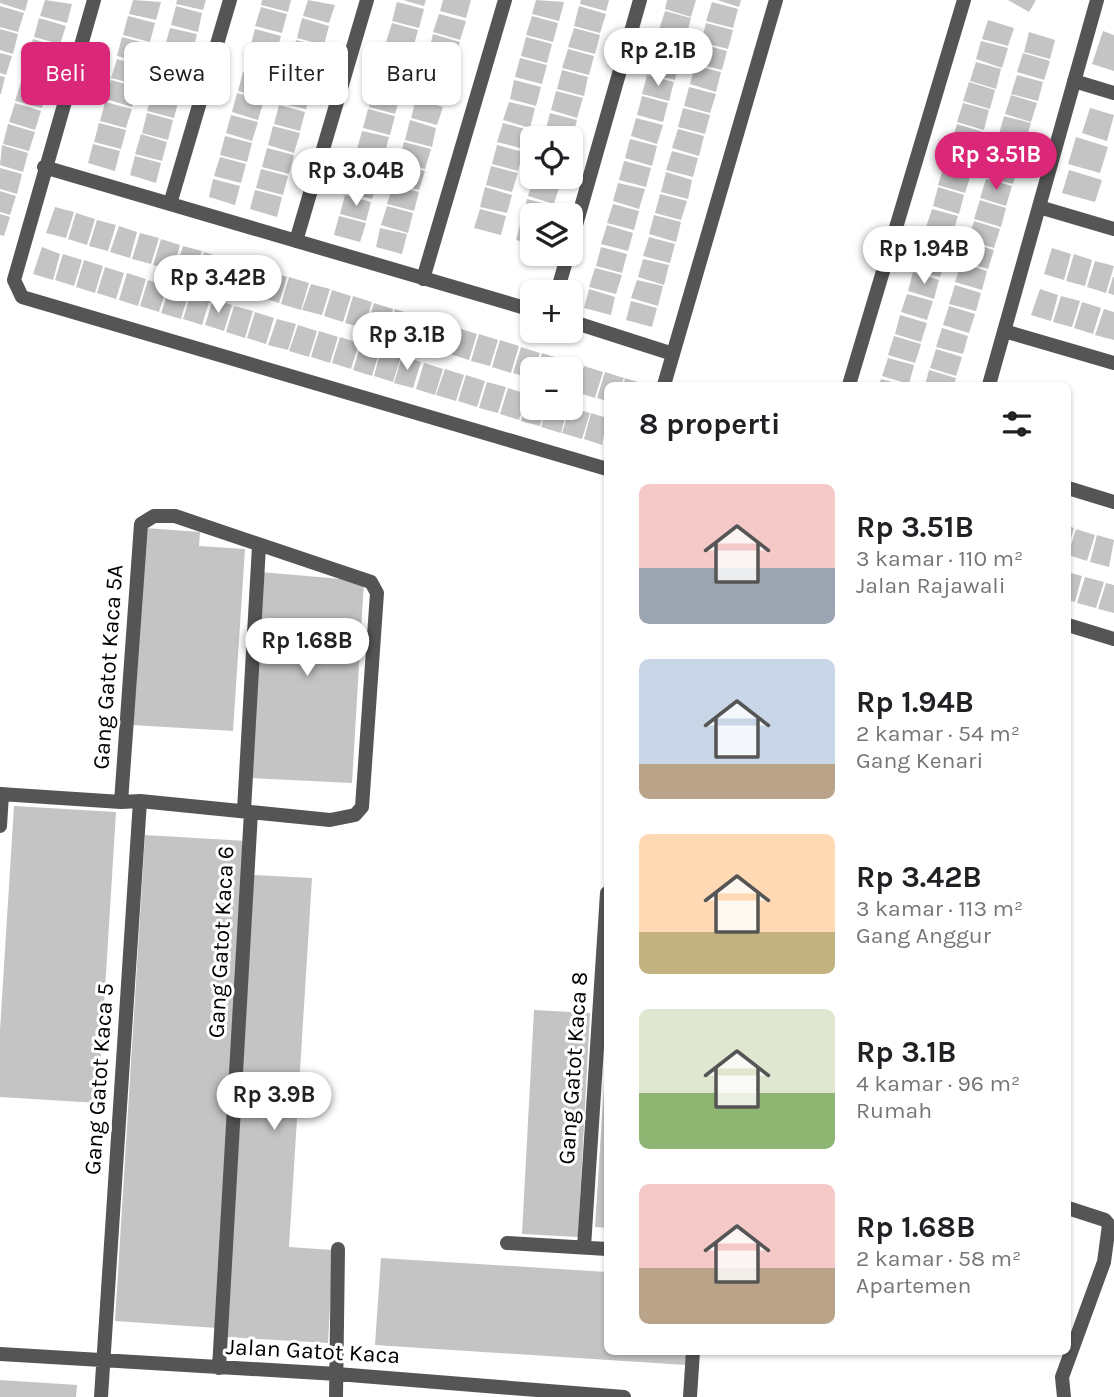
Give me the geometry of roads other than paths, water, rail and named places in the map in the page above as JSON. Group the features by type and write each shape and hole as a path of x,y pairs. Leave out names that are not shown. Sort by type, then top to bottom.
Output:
{"street":[{"path":"94,0 44,167 14,280 22,297 604,468"},
{"path":"170,204 230,0"},
{"path":"296,241 367,0"},
{"path":"423,279 505,0"},
{"path":"582,203 640,0"},
{"path":"665,382 776,0"},
{"path":"850,382 964,0"},
{"path":"990,382 1097,0"},
{"path":"1074,81 1114,93"},
{"path":"44,167 520,307"},
{"path":"1039,207 1114,229"},
{"path":"583,325 673,354"},
{"path":"1004,331 1114,363"},
{"path":"1071,489 1114,502"},
{"name":"Gang Gatot Kaca 5A","path":"121,802 141,524 147,519 175,516 259,546"},
{"path":"0,826 1,794 140,801 330,820 355,815 362,807 377,593 371,582 360,577 259,546"},
{"name":"Gang Gatot Kaca 6","path":"219,1368 259,546"},
{"path":"1071,626 1114,639"},
{"name":"Gang Gatot Kaca 5","path":"101,1397 140,801"},
{"name":"Gang Gatot Kaca 8","path":"584,1247 604,939"},
{"path":"1071,1209 1105,1220 1109,1224 1104,1262 1071,1352"},
{"path":"507,1243 604,1249"},
{"path":"336,1397 338,1249"},
{"name":"Jalan Gatot Kaca","path":"0,1354 337,1374 455,1390 624,1397"},
{"path":"690,1397 693,1355"},
{"path":"1064,1397 1062,1377 1070,1355"}]}
